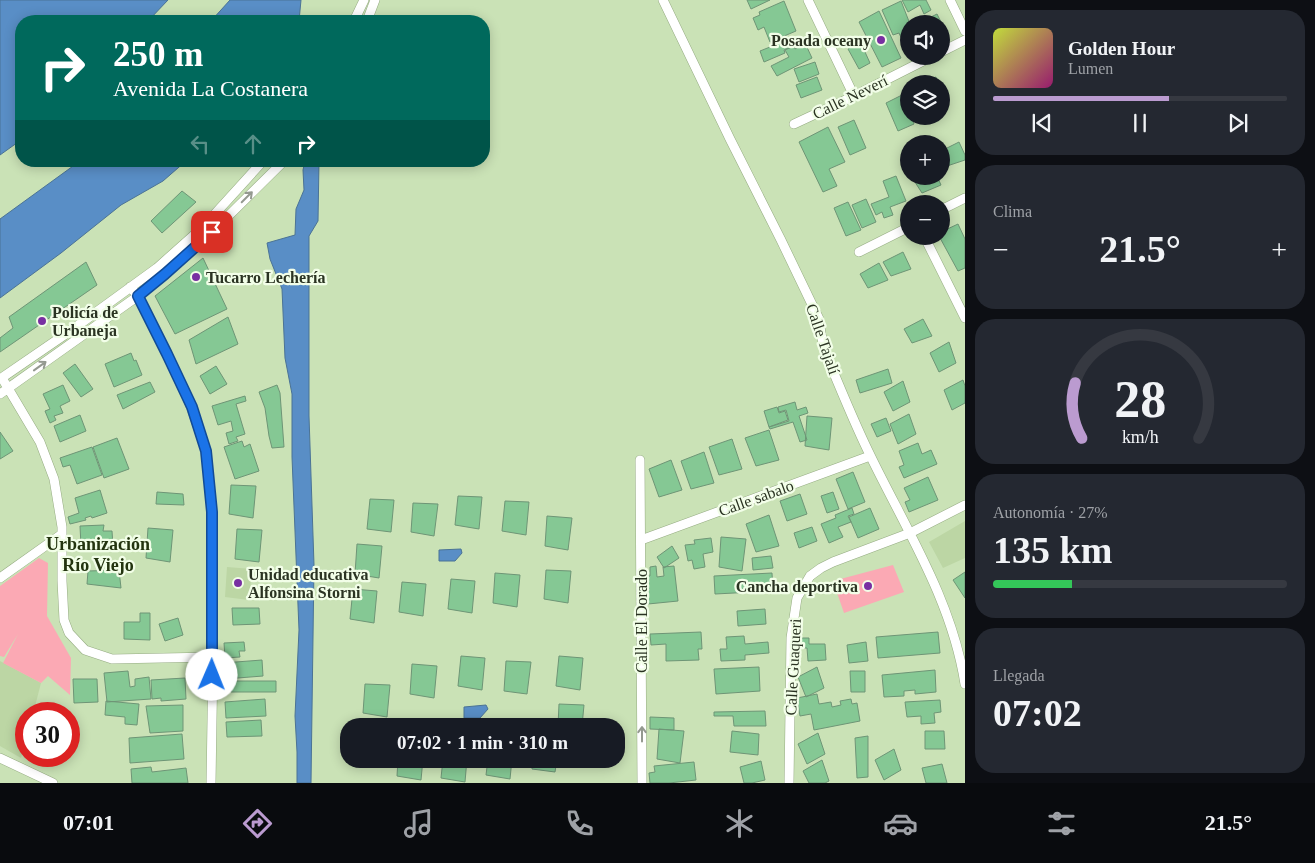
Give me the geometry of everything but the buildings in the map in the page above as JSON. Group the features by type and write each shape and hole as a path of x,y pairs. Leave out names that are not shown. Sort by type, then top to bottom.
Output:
{"street":[{"path":"357,15 364,0"},
{"path":"369,15 375,0"},
{"name":"Calle Tajalí","path":"663,0 819,319 820,334 825,352 870,456 910,533 943,604 963,663 965,684"},
{"path":"808,0 854,96"},
{"path":"950,0 965,31"},
{"path":"950,48 965,40"},
{"name":"Calle Neverí","path":"794,124 915,65"},
{"path":"212,657 112,658 85,650 69,633 64,620 62,534 54,479 40,442 9,388 1,378 157,268 203,227 257,167"},
{"path":"0,394 138,296 165,274 212,232 278,167"},
{"path":"950,206 965,198"},
{"path":"859,252 900,232"},
{"path":"928,245 965,318"},
{"path":"130,287 138,296 192,407 206,451 212,512 211,783"},
{"name":"Calle sabalo","path":"641,540 870,456"},
{"name":"Calle El Dorado","path":"640,460 642,783"},
{"name":"Calle Guaqueri","path":"789,783 791,638 797,598 810,576 821,568 910,533 965,506"},
{"path":"0,578 62,534"},
{"path":"1,760 53,783"}],"shaded area":[{"path":"965,521 965,558 943,568 929,542"},
{"path":"39,558 48,563 47,616 71,658 70,695 48,676 41,683 3,663 18,634 4,657 0,656 0,586"},
{"name":"Cancha deportiva","path":"893,565 904,592 844,613 833,581"},
{"name":"Unidad educativa Alfonsina Storni","path":"227,567 252,569 249,600 225,597"},
{"path":"0,661 41,683 36,702 15,702 15,755 0,746"}],"water":[{"path":"0,0 168,0 154,15 15,15 15,144 0,155"},
{"path":"230,0 301,0 300,15 216,15"},
{"path":"72,167 179,167 163,181 121,205 0,298 0,219"},
{"path":"304,167 319,167 318,221 309,236 309,416 314,565 311,783 297,783 295,716 299,630 292,457 292,394 285,358 282,289 270,259 267,243 295,235 296,209 304,190"},
{"path":"461,549 462,553 455,561 439,561 439,550"},
{"path":"486,705 488,709 480,718 464,718 464,707"}],"place":[{"name":"Posada oceany","path":"881,40"},
{"name":"Tucarro Lechería","path":"196,277"},
{"name":"Policía de Urbaneja","path":"42,321"},
{"name":"Unidad educativa Alfonsina Storni","path":"238,583"},
{"name":"Cancha deportiva","path":"868,586"}],"district":[{"name":"Urbanización Río Viejo","path":"98,554"}],"route":[{"path":"212,232 138,296 192,407 206,451 212,512 212,675"}]}
